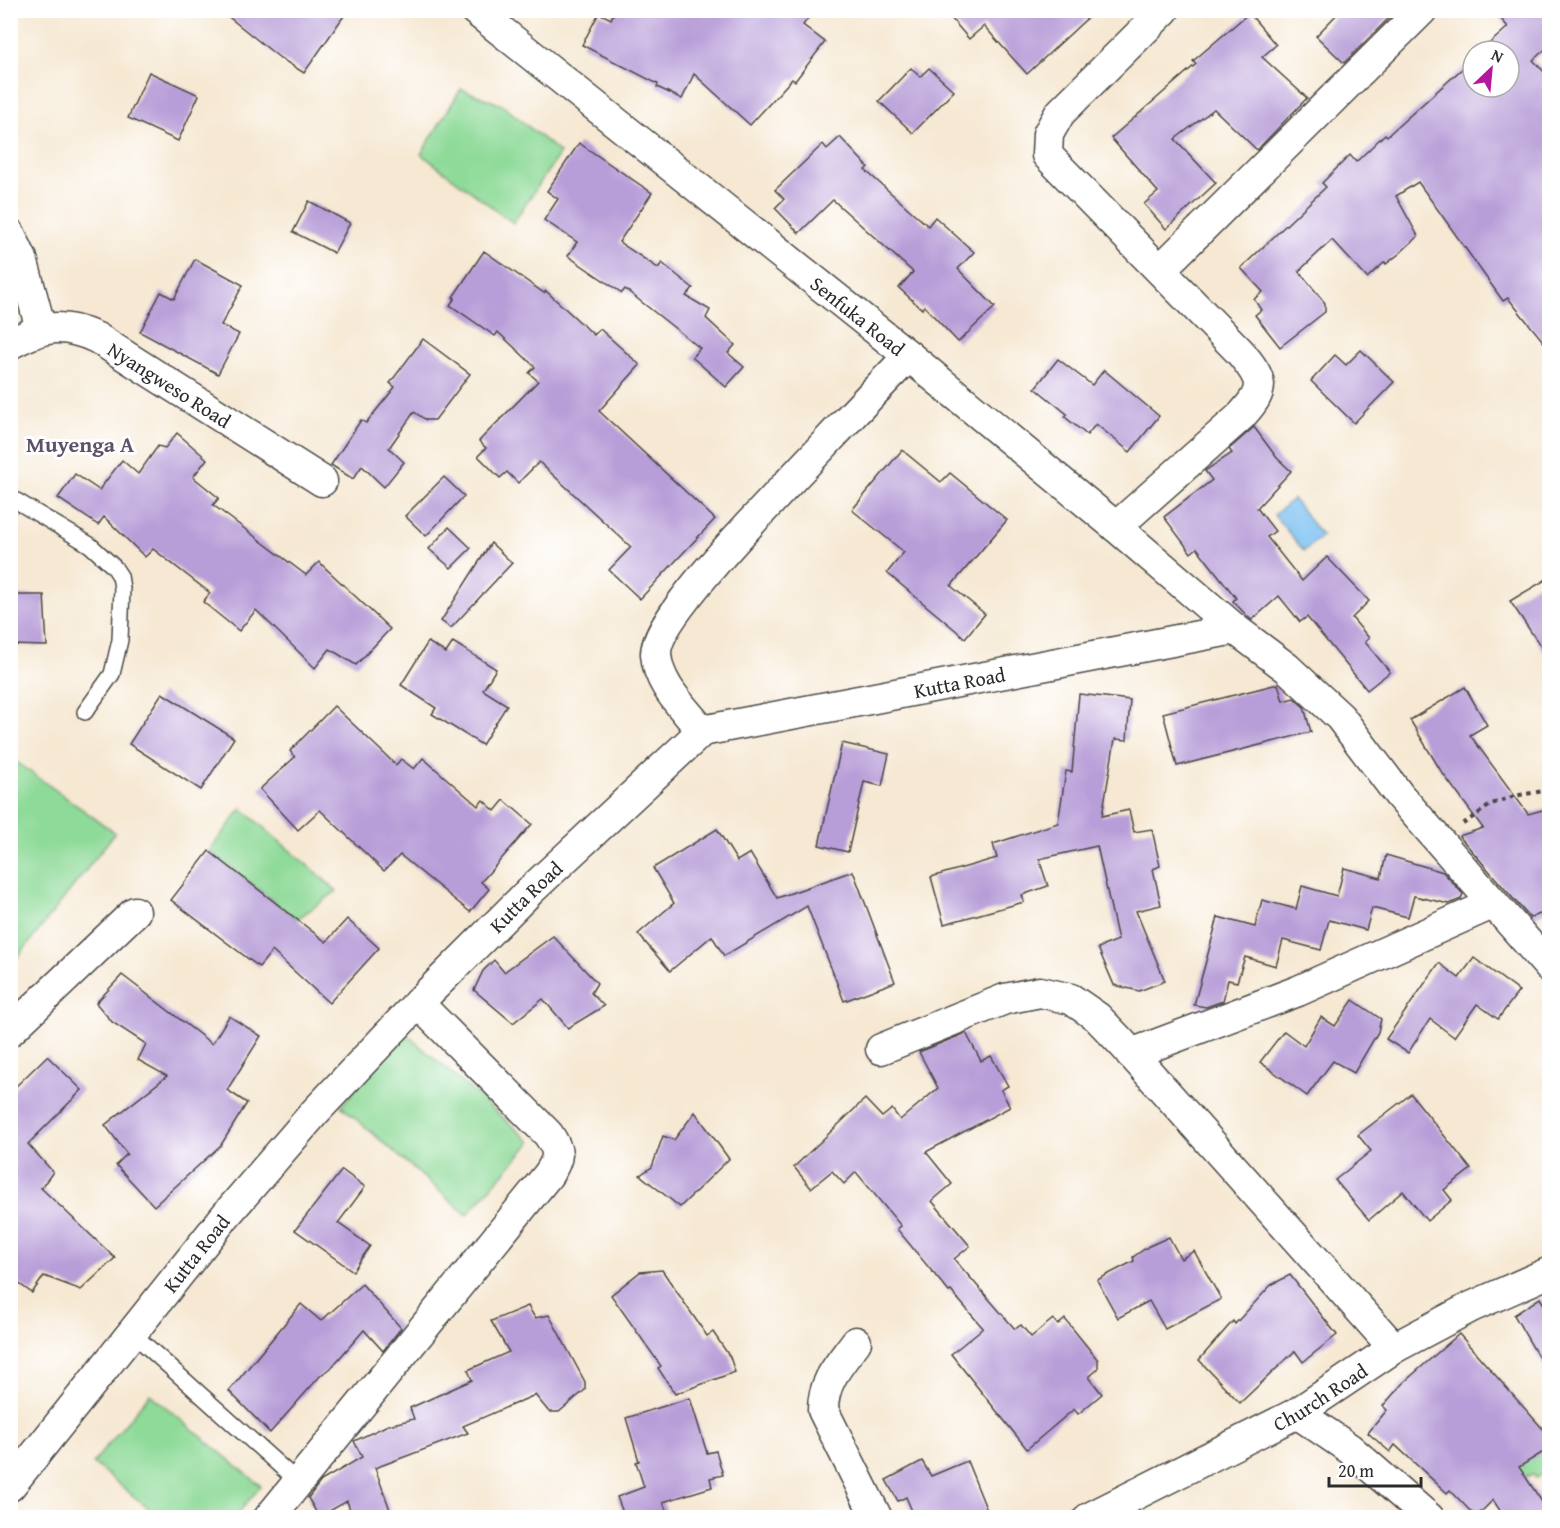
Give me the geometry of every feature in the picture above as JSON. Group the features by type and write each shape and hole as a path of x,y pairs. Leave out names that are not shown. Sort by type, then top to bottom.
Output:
{"street":[{"path":"1116,528 1241,416 1255,401 1260,386 1255,370 1240,352 1047,155 1048,134 1060,113 1164,10"},
{"path":"1160,270 1422,10"},
{"name":"Senfuka Road","path":"485,14 909,356 1234,629 1287,668 1340,717 1438,842 1550,968"},
{"path":"10,234 22,259 41,329"},
{"name":"Nyangweso Road","path":"10,344 41,329 58,327 77,329 97,338 322,481"},
{"path":"702,731 666,687 659,671 656,652 661,634 688,594 742,532 909,356"},
{"name":"Kutta Road","path":"10,1486 226,1215 300,1129 418,1003 530,891 702,731 1234,629"},
{"path":"1131,1054 1298,992 1492,904"},
{"path":"10,1032 135,912"},
{"path":"881,1049 1005,999 1040,992 1071,999 1097,1017 1394,1348"},
{"path":"269,1518 548,1175 558,1156 557,1147 548,1134 418,1003"},
{"name":"Church Road","path":"1089,1518 1298,1413 1394,1348 1472,1306 1550,1272"},
{"path":"856,1342 829,1379 823,1396 823,1410 877,1518"},
{"path":"1298,1413 1350,1449 1429,1518"}],"lane":[{"path":"10,497 90,544 120,576 122,588 120,640 112,674 86,712"},
{"path":"132,1333 298,1482"}],"path":[{"path":"1438,842 1492,804 1514,796 1550,790"}],"green space":[{"path":"461,89 502,105 560,153 513,223 421,154"},
{"path":"11,758 115,833 11,966"},
{"path":"242,808 337,891 297,919 209,851"},
{"path":"405,1033 531,1142 467,1215 341,1106"},
{"path":"150,1394 261,1486 235,1517 159,1517 93,1463"},
{"path":"1549,1423 1549,1468 1536,1478 1533,1474 1493,1488 1482,1469"}],"water":[{"path":"1293,499 1322,536 1304,551 1274,515"}],"building":[{"path":"220,10 348,10 304,73 280,58"},
{"path":"615,10 814,10 803,25 825,42 795,81 792,79 750,125 694,74 682,99 582,45 599,13 611,19"},
{"path":"944,10 1096,10 1027,74 984,26 969,39"},
{"path":"1341,10 1397,10 1344,63 1316,36"},
{"path":"1493,10 1550,10 1550,45 1533,60 1550,78 1550,350 1508,298 1503,301 1418,182 1396,196 1418,236 1399,254 1386,264 1385,262 1367,278 1332,240 1299,271 1325,303 1325,312 1280,347 1255,315 1261,310 1254,299 1263,292 1241,268 1326,187 1322,183 1350,155 1356,162 1385,134 1387,136 1461,70 1461,99 1521,99 1521,39 1494,39 1508,27"},
{"path":"1249,13 1276,45 1262,57 1307,98 1257,150 1214,109 1175,139 1216,183 1166,229 1144,204 1158,192 1111,138 1196,64 1193,61"},
{"path":"911,68 920,77 929,68 954,91 913,133 879,101"},
{"path":"149,72 199,95 178,141 128,118"},
{"path":"840,137 868,167 865,170 928,226 935,217 974,252 958,269 995,307 958,342 924,306 922,309 899,288 913,272 833,200 799,233 775,208 784,199 775,190 823,144 827,149"},
{"path":"579,143 652,193 619,242 658,268 662,263 693,288 686,296 710,310 706,318 735,345 728,353 744,367 726,387 692,357 700,348 625,289 622,293 568,256 577,242 544,220 558,199 547,191"},
{"path":"309,201 350,223 334,253 293,232"},
{"path":"484,251 544,293 546,291 594,335 600,329 640,365 599,411 715,519 640,599 609,570 631,547 539,462 518,483 507,472 500,478 478,456 486,448 479,441 538,381 529,373 535,367 498,332 495,336 450,305"},
{"path":"195,259 243,285 221,325 239,334 218,374 140,332 161,292 174,299"},
{"path":"423,339 470,374 435,420 426,420 414,412 389,448 404,462 384,487 362,466 353,479 331,465 361,420 366,423 395,387 390,383"},
{"path":"1361,350 1394,382 1354,423 1311,381 1335,355 1346,365"},
{"path":"1058,359 1092,385 1104,370 1159,416 1130,452 1096,424 1087,435 1065,417 1067,414 1035,388"},
{"path":"1254,427 1277,458 1291,471 1257,508 1275,531 1267,537 1302,581 1327,557 1369,601 1352,618 1369,638 1365,642 1390,672 1367,690 1307,617 1300,622 1279,596 1252,620 1248,617 1233,601 1236,598 1197,548 1191,553 1164,517 1212,480 1205,471 1232,453 1229,449"},
{"path":"177,433 207,459 193,477 219,498 213,505 306,575 319,562 390,629 356,665 330,649 315,668 256,610 239,631 203,602 210,593 153,549 145,557 104,517 98,525 58,498 75,474 99,490 122,460 138,474 158,446 165,448"},
{"path":"902,450 941,482 950,473 1007,520 951,586 985,614 965,638 887,573 904,552 852,510"},
{"path":"444,477 464,496 426,536 405,516"},
{"path":"449,527 471,548 451,568 429,549"},
{"path":"491,543 512,563 451,628 441,621"},
{"path":"1550,577 1550,660 1510,601"},
{"path":"10,595 44,595 47,646 10,645"},
{"path":"428,642 446,653 453,642 496,669 483,690 507,705 482,745 432,714 436,708 401,685"},
{"path":"1278,684 1283,701 1294,698 1304,707 1311,732 1177,766 1163,713"},
{"path":"1465,687 1487,725 1470,735 1528,814 1550,808 1550,910 1530,918 1459,836 1483,828 1441,771 1410,720"},
{"path":"162,693 234,738 201,790 129,744"},
{"path":"1079,694 1130,700 1127,740 1115,739 1102,816 1129,810 1134,832 1152,829 1160,866 1153,869 1161,905 1136,911 1165,981 1139,991 1114,985 1098,948 1118,940 1097,846 1039,859 1048,886 1022,895 1024,902 944,924 931,877 997,858 993,844 1058,823 1066,771 1072,772"},
{"path":"334,706 396,765 401,759 414,769 423,758 478,806 483,800 495,811 504,800 532,824 481,882 489,889 470,912 400,855 384,871 320,810 298,830 260,789 295,757 290,751"},
{"path":"842,743 889,754 882,786 864,782 848,852 819,845"},
{"path":"717,829 737,861 750,853 777,898 853,871 895,982 844,1001 807,906 724,956 712,936 670,971 638,934 674,903 653,868"},
{"path":"209,851 326,942 347,919 379,948 329,1003 272,951 259,967 171,900"},
{"path":"1386,855 1443,872 1463,894 1461,899 1449,904 1414,896 1408,917 1372,908 1366,930 1329,920 1321,950 1283,940 1276,966 1245,957 1237,982 1228,980 1223,1001 1206,1007 1194,1005 1218,917 1255,927 1262,900 1296,909 1302,886 1337,896 1344,868 1381,878"},
{"path":"553,936 597,983 591,993 604,1006 568,1028 543,999 513,1023 474,990 483,971 494,960 504,972"},
{"path":"1474,958 1519,991 1498,1019 1477,1004 1454,1037 1430,1019 1408,1053 1386,1039 1439,963 1459,978"},
{"path":"122,975 212,1044 229,1016 261,1036 227,1090 247,1103 221,1145 154,1206 116,1165 127,1154 105,1125 167,1076 138,1060 146,1044 112,1022 96,1003"},
{"path":"1353,1000 1381,1019 1378,1032 1354,1073 1333,1061 1307,1096 1260,1062 1284,1031 1304,1046 1321,1017 1335,1026"},
{"path":"966,1033 981,1061 991,1056 1008,1086 1001,1090 1010,1107 926,1152 952,1184 932,1201 970,1246 954,1259 1015,1329 1021,1325 1031,1337 1053,1319 1058,1325 1065,1319 1098,1360 1098,1369 1089,1377 1102,1394 1078,1414 1074,1409 1027,1449 951,1354 983,1328 951,1291 949,1292 897,1229 901,1226 856,1172 844,1184 832,1171 811,1188 794,1167 865,1099 882,1117 892,1109 900,1120 938,1088 919,1052"},
{"path":"47,1056 82,1090 28,1144 53,1172 41,1188 115,1258 81,1290 44,1276 32,1293 10,1277 10,1092"},
{"path":"1411,1094 1471,1169 1444,1190 1452,1200 1427,1221 1403,1191 1369,1220 1335,1180 1371,1151 1358,1135"},
{"path":"695,1112 729,1159 680,1207 640,1175 652,1167 663,1136 674,1140"},
{"path":"342,1170 365,1187 338,1223 370,1246 353,1271 295,1230"},
{"path":"1169,1237 1181,1259 1194,1251 1221,1299 1165,1329 1149,1301 1118,1318 1097,1280 1134,1261 1133,1257 1149,1246"},
{"path":"662,1270 707,1336 713,1332 730,1357 735,1372 675,1394 658,1368 661,1366 611,1295 640,1272"},
{"path":"1290,1275 1337,1335 1303,1362 1295,1351 1240,1403 1199,1360 1233,1321 1235,1324 1271,1285"},
{"path":"362,1284 401,1328 383,1351 364,1330 270,1433 229,1391 301,1304 321,1321"},
{"path":"1540,1298 1550,1314 1550,1377 1514,1315"},
{"path":"528,1306 535,1318 549,1315 585,1382 585,1390 559,1412 549,1412 535,1395 463,1426 468,1433 375,1468 393,1518 353,1518 347,1501 319,1517 308,1498 321,1481 362,1457 354,1441 388,1425 414,1419 410,1408 472,1380 468,1370 509,1352 491,1321"},
{"path":"1459,1334 1550,1437 1550,1448 1519,1467 1550,1514 1550,1518 1505,1518 1493,1500 1476,1517 1450,1490 1447,1493 1395,1445 1390,1452 1368,1433 1387,1410 1383,1406 1402,1384"},
{"path":"690,1398 707,1453 716,1451 723,1475 710,1478 712,1487 663,1502 669,1518 625,1518 617,1497 644,1487 626,1418"},
{"path":"922,1461 931,1476 967,1461 990,1518 915,1518 906,1497 898,1501 886,1480"}],"district":[{"name":"Muyenga A","path":"80,444"}]}
